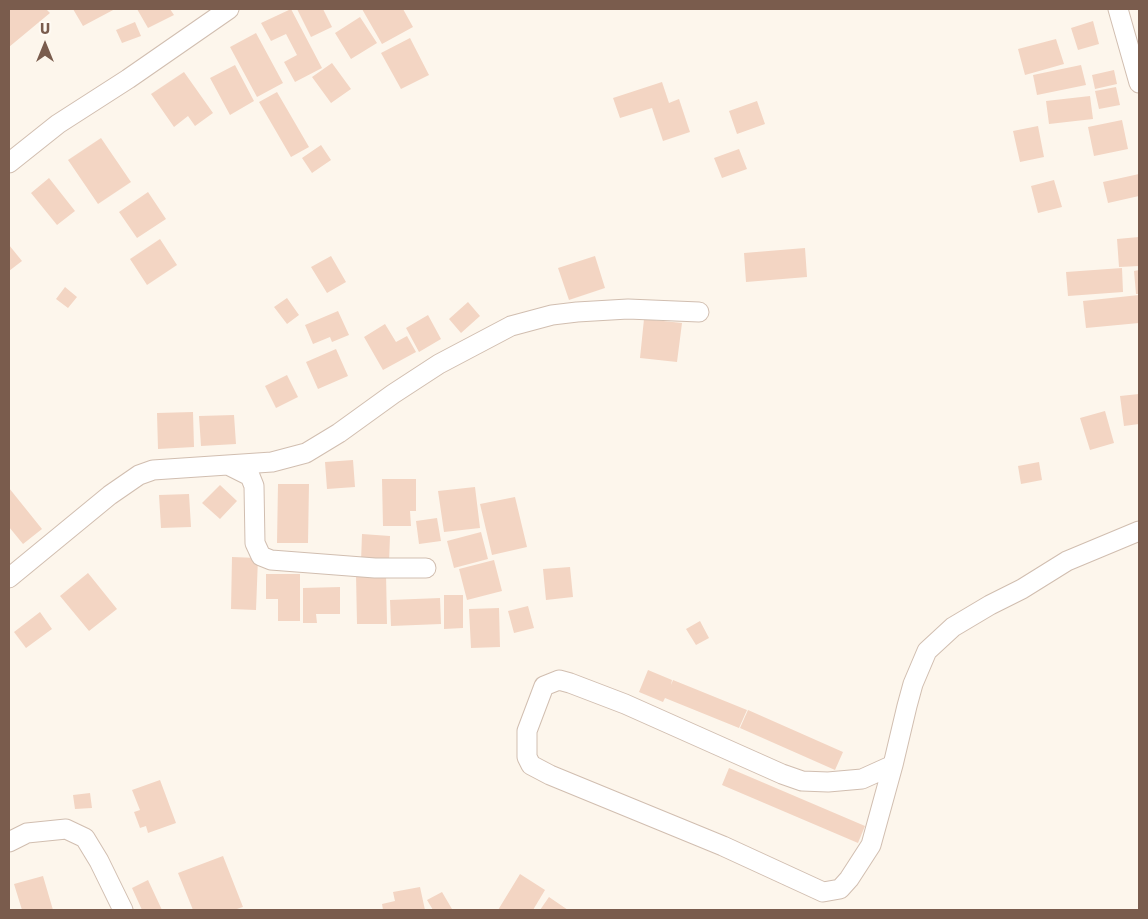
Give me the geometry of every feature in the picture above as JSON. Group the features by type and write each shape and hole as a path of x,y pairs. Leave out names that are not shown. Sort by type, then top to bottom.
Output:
{"street":[{"path":"9,163 58,124 229,9"},
{"path":"1118,9 1139,83"},
{"path":"9,578 110,495 138,475 153,470 272,462 306,453 339,433 439,364 511,326 552,315 578,312 628,310 699,312"},
{"path":"226,465 250,476 254,486 256,543 262,556 271,560 375,568 426,568"},
{"path":"894,765 862,779 828,782 802,781 782,774 625,704 559,680 544,686 527,731 527,758 531,765 550,775 723,846 823,892 840,888 849,879 871,845 894,765 906,706 927,651 953,627 1022,589 1066,561 1139,531"},
{"path":"9,842 27,833 66,829 85,838 100,861 123,910"}],"building":[{"path":"9,9 46,9 50,13 9,47"},
{"path":"73,9 115,9 83,26"},
{"path":"137,9 170,9 174,15 148,28"},
{"path":"291,9 322,68 295,82 284,62 297,55 286,34 271,41 261,23"},
{"path":"297,9 323,9 332,27 311,37"},
{"path":"362,9 403,9 413,27 382,44"},
{"path":"360,17 377,43 351,59 335,33"},
{"path":"1093,21 1099,44 1078,50 1071,28"},
{"path":"135,22 141,36 122,43 116,30"},
{"path":"256,33 283,83 257,97 230,47"},
{"path":"410,38 429,75 401,89 381,53"},
{"path":"1056,39 1064,64 1025,75 1018,49"},
{"path":"332,63 351,89 331,103 312,77"},
{"path":"235,65 254,101 230,115 210,78"},
{"path":"1081,65 1086,85 1037,95 1033,75"},
{"path":"1114,70 1117,84 1095,89 1092,75"},
{"path":"184,72 213,113 195,126 188,116 174,127 151,94"},
{"path":"662,82 669,103 679,99 690,132 663,141 652,108 620,118 613,98"},
{"path":"1116,87 1120,105 1099,109 1095,91"},
{"path":"277,92 309,147 291,157 259,102"},
{"path":"1090,96 1093,119 1049,124 1046,101"},
{"path":"757,101 765,124 737,134 729,111"},
{"path":"1122,120 1128,149 1094,156 1088,127"},
{"path":"1038,126 1044,157 1020,162 1013,131"},
{"path":"101,138 131,182 98,204 68,160"},
{"path":"321,145 331,160 312,173 302,158"},
{"path":"739,149 747,169 722,178 714,158"},
{"path":"1139,174 1139,196 1108,203 1103,182"},
{"path":"49,178 75,211 57,225 31,193"},
{"path":"1054,180 1062,207 1038,213 1031,186"},
{"path":"148,192 166,219 137,238 119,212"},
{"path":"1139,237 1139,266 1119,267 1117,239"},
{"path":"160,239 177,265 147,285 130,259"},
{"path":"9,245 22,261 9,271"},
{"path":"805,248 807,277 746,282 744,253"},
{"path":"331,256 346,282 327,293 311,267"},
{"path":"595,256 605,288 569,300 558,268"},
{"path":"1122,268 1123,292 1068,296 1066,272"},
{"path":"1139,270 1139,294 1136,294 1134,271"},
{"path":"65,287 77,297 68,308 56,299"},
{"path":"1139,295 1139,323 1086,328 1083,301"},
{"path":"287,298 299,315 287,324 274,307"},
{"path":"468,302 480,316 461,333 449,319"},
{"path":"338,311 349,335 332,342 330,337 313,344 305,325"},
{"path":"428,315 441,339 419,352 406,328"},
{"path":"644,319 682,323 677,362 640,358"},
{"path":"385,324 396,342 407,336 416,352 383,370 364,337"},
{"path":"336,349 348,376 318,389 306,362"},
{"path":"287,375 298,397 276,408 265,386"},
{"path":"1139,394 1139,424 1124,426 1120,396"},
{"path":"1105,411 1114,443 1090,450 1080,418"},
{"path":"193,412 194,447 158,449 157,413"},
{"path":"234,415 236,444 201,446 199,416"},
{"path":"353,460 355,487 327,489 325,462"},
{"path":"1039,462 1042,480 1021,484 1018,466"},
{"path":"382,479 416,479 416,511 410,511 411,526 383,526"},
{"path":"278,484 309,484 308,543 277,543"},
{"path":"220,485 237,501 220,519 202,503"},
{"path":"475,487 480,528 444,532 438,491"},
{"path":"9,488 42,529 23,544 9,527"},
{"path":"189,494 191,527 161,528 159,495"},
{"path":"515,497 527,547 492,555 480,504"},
{"path":"437,518 441,541 419,544 416,521"},
{"path":"481,532 488,559 454,568 447,541"},
{"path":"362,534 390,536 389,563 361,562"},
{"path":"232,557 258,558 256,610 231,609"},
{"path":"494,560 502,591 467,600 459,569"},
{"path":"570,567 573,597 546,600 543,569"},
{"path":"88,573 117,609 89,631 60,596"},
{"path":"386,573 387,624 357,624 356,574"},
{"path":"266,574 300,574 300,621 278,621 278,599 266,599"},
{"path":"340,587 340,614 316,614 317,623 303,623 303,588"},
{"path":"444,595 463,595 463,628 444,629"},
{"path":"440,598 441,624 391,626 390,600"},
{"path":"528,606 534,628 514,633 508,611"},
{"path":"499,608 500,647 471,648 469,609"},
{"path":"40,612 52,629 26,648 14,632"},
{"path":"700,621 709,638 696,645 686,629"},
{"path":"648,670 672,680 671,685 673,680 747,710 739,728 665,698 663,702 639,692"},
{"path":"748,710 843,752 835,770 740,728"},
{"path":"729,768 865,826 858,843 722,785"},
{"path":"160,780 176,823 148,833 146,826 140,828 134,812 140,810 132,790"},
{"path":"90,793 92,808 75,809 73,795"},
{"path":"223,856 243,907 234,910 193,910 178,873"},
{"path":"520,874 545,890 533,910 498,910"},
{"path":"43,876 53,910 22,910 14,884"},
{"path":"148,880 162,910 142,910 132,888"},
{"path":"420,887 425,910 383,910 382,904 395,901 393,892"},
{"path":"442,892 452,909 433,910 427,900"},
{"path":"549,897 568,910 540,910"}]}
